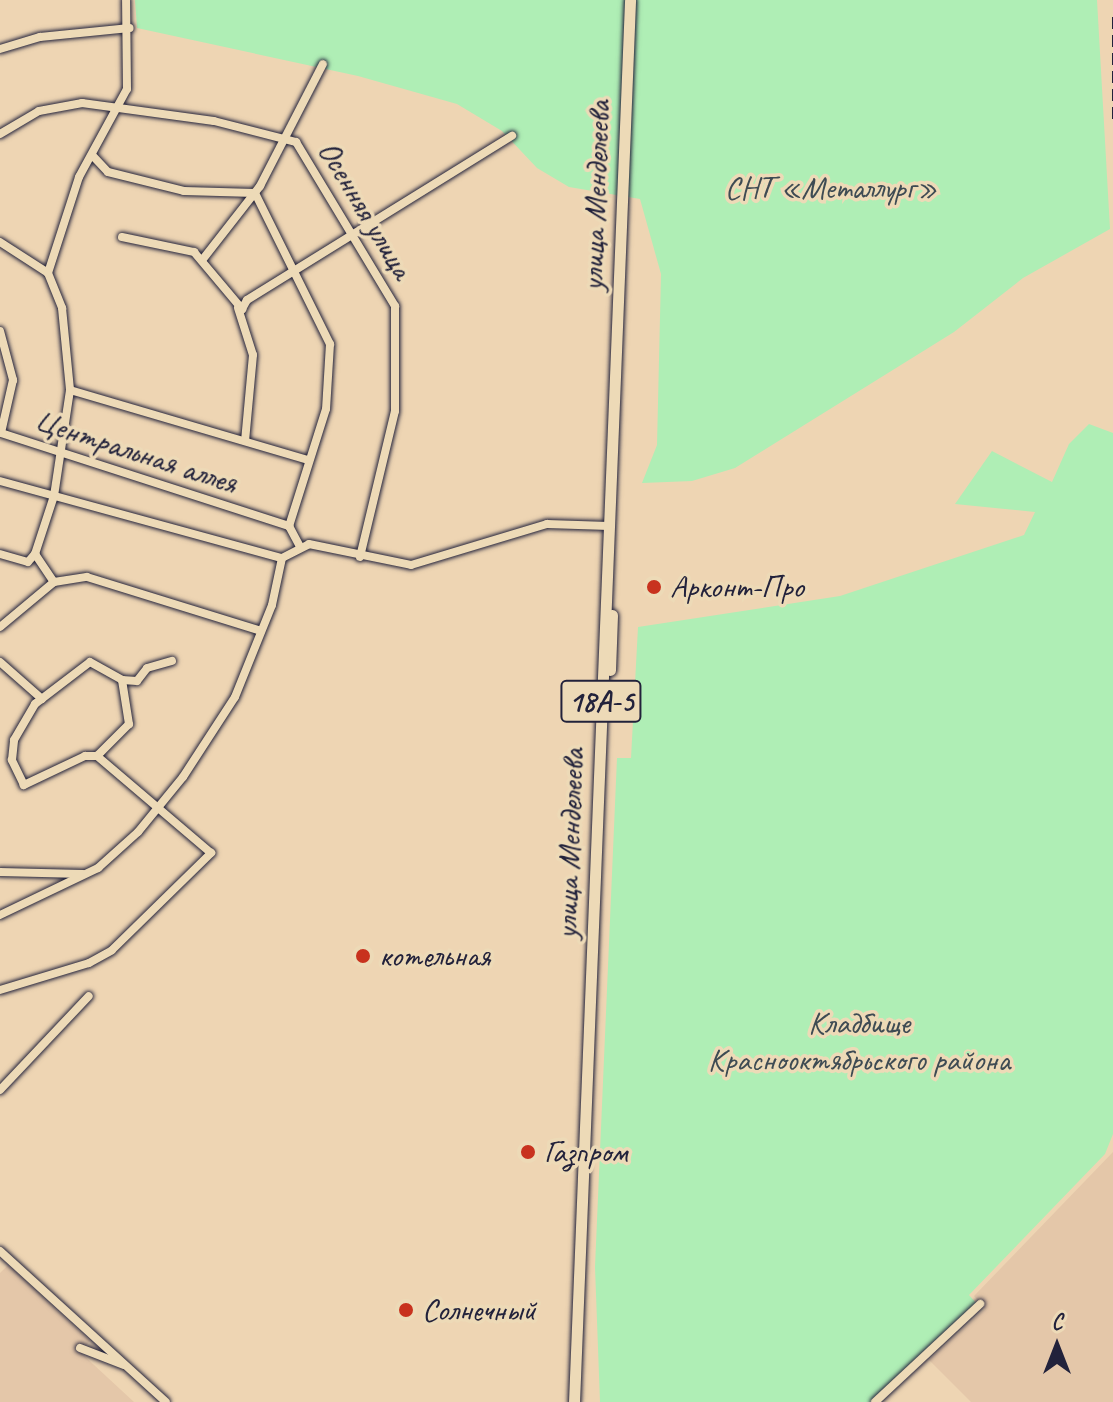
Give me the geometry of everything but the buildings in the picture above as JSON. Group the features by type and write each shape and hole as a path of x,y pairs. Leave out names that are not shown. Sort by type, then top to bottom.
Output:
{"highway":[{"name":"улица Менделеева","path":"577,1402 609,526 633,0"},
{"name":"улица Менделеева","path":"577,1402 633,0"}],"street":[{"path":"48,273 92,155 121,106 127,89 130,28 126,0"},
{"path":"0,49 40,37 130,28"},
{"path":"203,259 254,193 323,64"},
{"name":"Осенняя улица","path":"0,134 39,111 82,103 121,106 296,142 395,306 395,411 360,557"},
{"path":"238,308 512,136"},
{"path":"92,155 108,172 184,191 254,193"},
{"path":"254,193 292,273 327,330 330,344 326,409 289,526 300,547"},
{"path":"122,237 194,252 203,259 238,308 253,355 245,441"},
{"path":"0,554 28,562 35,554 54,496 70,390 62,308 48,273 1,245"},
{"name":"Центральная аллея","path":"0,331 13,380 1,433 59,455 289,526"},
{"path":"70,390 308,460"},
{"name":"Центральная аллея","path":"0,481 282,558"},
{"path":"0,915 87,874 138,832 235,697 261,631 282,558 309,544 360,557 411,565 547,524 609,526"},
{"path":"35,554 54,582"},
{"path":"0,627 54,582 87,577 261,631"},
{"path":"0,990 89,963 112,950 211,853 97,756 85,756 24,785 12,760 14,740 42,699 90,662 122,680 137,681 147,668 172,661"},
{"path":"0,662 42,699"},
{"path":"97,756 129,724 122,680"},
{"path":"0,872 87,874"},
{"path":"0,1090 89,996"},
{"path":"0,1251 166,1402"},
{"path":"875,1402 980,1304"},
{"path":"80,1348 127,1366"}],"shaded area":[{"path":"1113,1152 1113,1402 971,1402 929,1360 985,1309 974,1296"},
{"path":"8,1265 90,1341 80,1352 134,1402 0,1402 0,1273"}],"green space":[{"name":"СНТ «Металлург»","path":"135,0 1097,0 1110,229 1023,278 954,332 735,468 692,481 642,483 657,445 661,274 640,199 569,187 537,168 502,131 457,104 358,76 137,28"},
{"name":"Кладбище Краснооктябрьского района","path":"1089,424 1113,433 1113,1134 1105,1154 969,1295 977,1304 871,1402 600,1402 595,1267 617,758 631,758 638,627 840,596 1024,535 1035,512 955,504 992,451 1052,482 1069,444"}],"railway":[{"path":"1113,17 1113,120"}],"place":[{"name":"Арконт-Про","path":"654,587"},
{"name":"котельная","path":"363,956"},
{"name":"Газпром","path":"528,1152"},
{"name":"Солнечный","path":"406,1310"}]}
